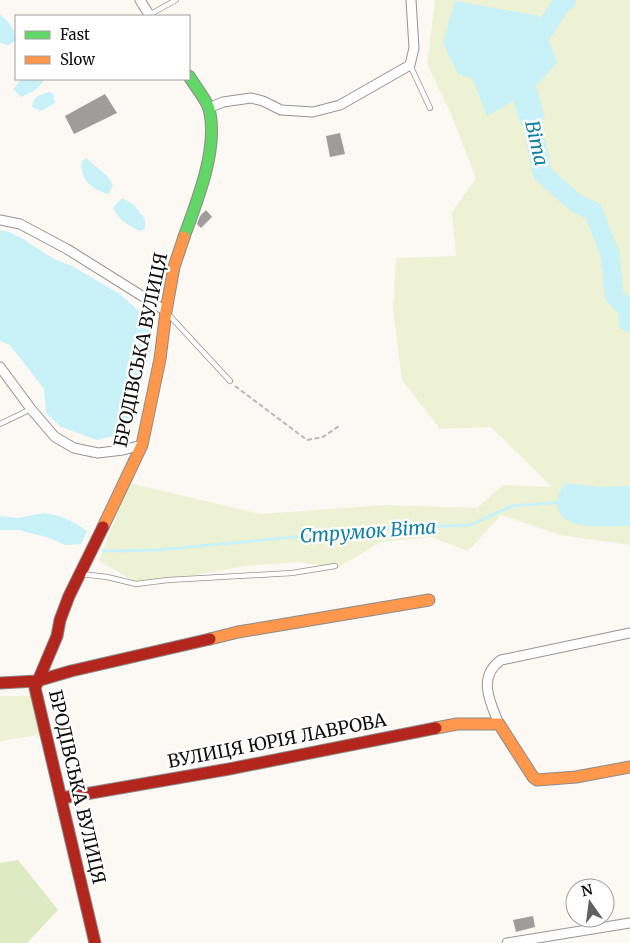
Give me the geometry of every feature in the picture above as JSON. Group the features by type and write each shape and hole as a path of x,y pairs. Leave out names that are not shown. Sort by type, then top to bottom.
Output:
{"street":[{"path":"140,0 148,15"},
{"path":"209,108 223,102 251,98 263,101 281,110 313,112 340,105 410,65 414,48 411,0"},
{"name":"БРОДІВСЬКА ВУЛИЦЯ","path":"95,943 35,688 57,636 60,620 80,574 142,445 160,359 174,267 204,180 211,138 209,108 190,78"},
{"path":"0,220 20,224 67,249 166,311"},
{"path":"0,367 31,409 55,437 74,448 98,453 123,450 142,445"},
{"path":"0,683 37,681 71,671 238,632 429,600"},
{"path":"630,633 501,660 490,670 487,686 499,724 533,777 537,780 576,777 630,767"},
{"name":"ВУЛИЦЯ ЮРІЯ ЛАВРОВА","path":"62,798 229,769 457,724 499,724"},
{"path":"507,943 630,923"}],"lane":[{"path":"151,15 176,0"},
{"path":"410,65 430,108"},
{"path":"166,311 230,381"},
{"path":"0,424 31,409"},
{"path":"80,574 107,577 136,584 168,580 292,573 335,566"}],"path":[{"path":"230,381 307,440 323,437 339,426"}],"green space":[{"path":"435,0 630,0 630,545 560,535 501,515 468,551 431,537 381,542 337,568 298,562 245,566 141,585 99,561 129,483 260,514 386,505 477,508 503,485 552,487 491,427 440,429 402,380 393,310 396,258 456,256 452,212 476,178 451,114 427,64"},
{"path":"0,696 36,696 45,734 0,741"},
{"path":"18,860 58,910 27,943 0,943 0,863"}],"water":[{"path":"455,1 540,16 557,63 536,86 545,118 521,125 513,101 487,116 472,78 458,74 443,43"},
{"path":"0,14 11,26 15,41 9,45 0,43"},
{"path":"21,80 44,80 38,88 21,97 13,89"},
{"path":"49,92 53,94 55,103 41,111 32,107 35,98"},
{"path":"86,158 107,176 113,185 109,194 92,187 85,179 82,161"},
{"path":"122,198 133,204 145,219 145,229 139,231 121,220 113,208"},
{"path":"0,230 23,239 54,259 72,266 120,294 139,311 147,323 152,346 129,425 114,436 97,440 61,427 46,413 44,389 10,345 0,341"},
{"path":"566,483 599,487 630,486 630,526 589,526 569,521 562,516 557,504 559,494"},
{"path":"44,513 67,519 87,531 81,544 66,545 46,537 18,530 0,530 0,516 18,518"}],"building":[{"path":"105,94 117,113 74,134 65,116"},
{"path":"340,133 345,154 330,157 326,136"},
{"path":"206,210 212,217 201,228 197,224 200,216"},
{"path":"533,916 535,927 516,932 513,920"}],"waterway":[{"name":"Віта","path":"535,52 537,41 562,3 567,0"},
{"name":"Віта","path":"527,96 542,173 577,204 593,211 610,254 614,295 628,310 628,322 630,323"},
{"name":"Струмок Віта","path":"103,551 156,550 392,528 470,525 512,506 562,502"}],"traffic: fast":[{"path":"184,237 205,174 211,140 208,105 190,78"}],"traffic: slow":[{"path":"103,527 142,445 160,359 174,267 184,237"},
{"path":"210,639 238,632 429,600"},
{"path":"436,728 457,724 499,724 533,777 537,780 576,777 630,767"}],"traffic: jam":[{"path":"95,943 35,688 57,636 60,620 69,596 103,527"},
{"path":"0,683 37,681 71,671 210,639"},
{"path":"62,798 229,769 436,728"}]}
